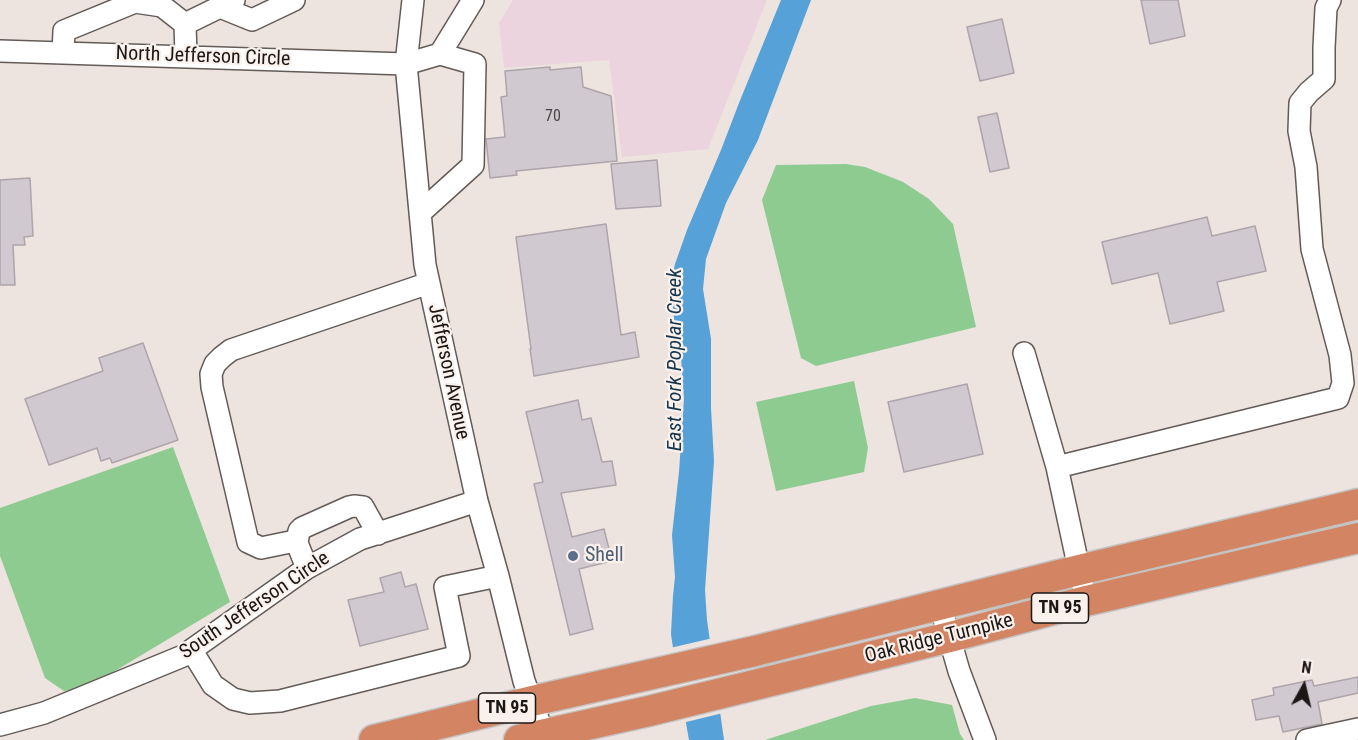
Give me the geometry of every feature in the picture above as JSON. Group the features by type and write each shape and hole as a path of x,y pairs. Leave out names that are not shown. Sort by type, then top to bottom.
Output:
{"highway":[{"path":"940,605 1358,504"},
{"name":"Oak Ridge Turnpike","path":"532,737 649,711 1086,601 1358,538"},
{"name":"TN 95","path":"374,740 532,701 755,651 940,605"}],"street":[{"path":"185,24 227,4 252,20 294,0"},
{"name":"Jefferson Avenue","path":"413,0 406,64 425,265 477,501 524,681 532,701 532,737"},
{"path":"420,213 473,165 475,64 440,54 473,0"},
{"path":"1057,467 1338,398 1343,383 1340,355 1312,249 1306,167 1299,131 1300,103 1324,79 1326,8 1330,0"},
{"path":"63,53 64,31 135,2 162,6 185,24"},
{"path":"185,24 186,56"},
{"name":"North Jefferson Circle","path":"0,51 406,64 440,54"},
{"path":"297,543 290,541 261,548 248,542 212,387 211,374 215,364 231,350 429,283"},
{"path":"1024,353 1057,467 1086,601"},
{"name":"South Jefferson Circle","path":"0,725 44,713 183,656 307,568 360,539 477,501"},
{"path":"307,568 297,543 299,531 302,528 354,506 363,507 378,534"},
{"path":"192,651 213,685 233,699 250,703 280,701 459,656 446,587 498,576"},
{"path":"940,605 959,671 985,740"},
{"path":"1307,740 1358,729"}],"shaded area":[{"path":"513,0 767,0 708,149 622,157 609,60 504,68 499,23"}],"green space":[{"path":"846,164 865,167 903,182 929,199 953,224 976,327 816,366 801,358 762,200 776,165"},
{"path":"854,381 868,448 864,472 776,491 756,402"},
{"path":"173,447 230,602 85,689 64,691 45,678 0,556 0,508"},
{"path":"915,698 952,705 960,734 964,740 765,740 871,706"}],"water":[{"name":"East Fork Poplar Creek","path":"781,0 811,0 758,140 726,203 706,259 703,289 711,339 714,461 705,590 724,740 689,740 671,634 675,577 672,535 684,399 681,357 676,337 671,289 675,264 687,230"}],"pier":[{"path":"713,638 723,713 682,723 670,648"}],"building":[{"path":"1141,0 1178,0 1185,36 1150,44"},
{"path":"1002,19 1014,73 980,81 967,27"},
{"path":"550,67 550,70 581,67 583,87 611,96 617,161 516,171 517,175 490,178 486,139 505,137 501,97 507,96 505,71"},
{"path":"997,113 1009,168 990,172 978,117"},
{"path":"657,160 661,206 616,209 611,164"},
{"path":"30,178 33,236 24,237 25,245 13,245 15,285 0,285 0,180"},
{"path":"1207,217 1212,236 1255,226 1266,271 1217,282 1224,311 1170,324 1158,273 1112,284 1102,242"},
{"path":"606,224 621,335 635,332 639,357 534,376 516,237"},
{"path":"143,343 178,440 112,463 110,458 101,461 97,448 49,465 25,399 103,371 99,358"},
{"path":"967,384 983,454 904,472 888,402"},
{"path":"578,400 582,420 591,418 602,462 612,461 616,485 561,493 572,537 604,529 612,561 579,569 593,629 570,635 534,484 543,482 526,412"},
{"path":"401,572 405,587 416,584 428,629 360,646 348,600 384,592 380,578"},
{"path":"1358,677 1358,693 1318,702 1322,724 1283,732 1279,716 1256,720 1252,700 1274,695 1273,688 1312,680 1314,686"}],"place":[{"name":"Shell","path":"573,556"}]}
